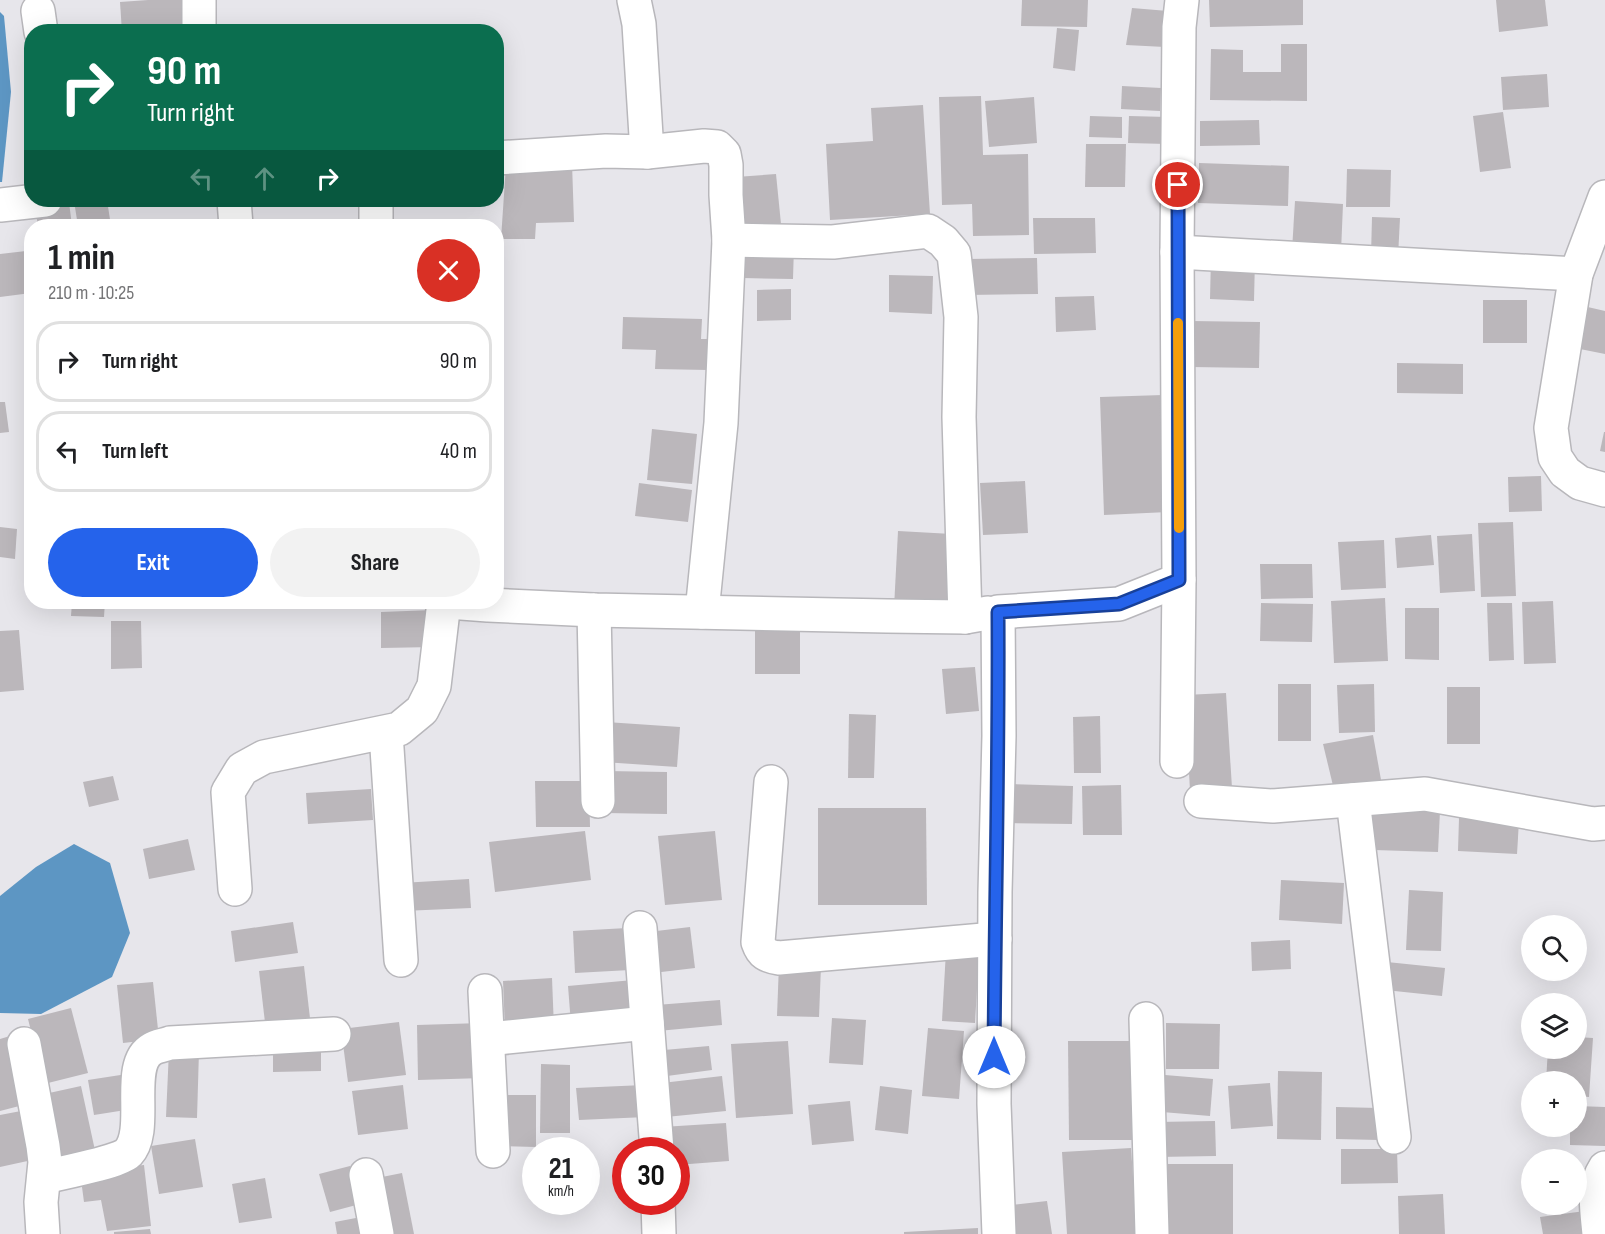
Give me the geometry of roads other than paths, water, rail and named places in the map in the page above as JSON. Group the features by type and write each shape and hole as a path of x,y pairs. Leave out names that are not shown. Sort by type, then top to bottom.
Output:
{"street":[{"path":"199,0 199,24"},
{"path":"634,0 639,24 647,152"},
{"path":"1177,761 1179,580 1177,252 1179,27 1182,0"},
{"path":"504,157 606,151 647,152 704,146 717,147 723,154 726,165 729,240 721,423 702,612"},
{"path":"1605,197 1576,274 1551,428 1556,457 1565,472 1580,483 1605,490"},
{"path":"0,205 24,202"},
{"path":"729,240 833,242 928,231 944,241 954,254 961,317 959,417 965,617"},
{"path":"1177,252 1576,274"},
{"path":"504,606 594,610 965,617 998,612 1119,604 1179,580"},
{"path":"235,889 228,792 242,769 264,757 399,729 422,710 434,686 445,609"},
{"path":"594,610 598,801"},
{"path":"998,612 999,736 994,1104 999,1234"},
{"path":"386,733 401,960"},
{"path":"771,782 758,942 762,952 769,957 995,939"},
{"path":"1200,801 1273,806 1425,794 1593,824 1605,823"},
{"path":"1353,800 1394,1137"},
{"path":"640,928 656,1137"},
{"path":"486,991 494,1151"},
{"path":"1146,1019 1152,1234"},
{"path":"488,1039 647,1023"},
{"path":"44,1177 115,1159 128,1153 137,1136 142,1059 152,1049 170,1043 334,1034"},
{"path":"24,1044 45,1162 41,1202 43,1234"},
{"path":"1599,1234 1596,1195 1600,1176 1605,1168"},
{"path":"366,1175 377,1234"},
{"path":"658,1215 659,1234"}],"water":[{"path":"0,12 4,16 11,92 2,182 0,182"},
{"path":"74,844 110,863 130,933 112,977 41,1014 0,1013 0,896 36,867"}]}
